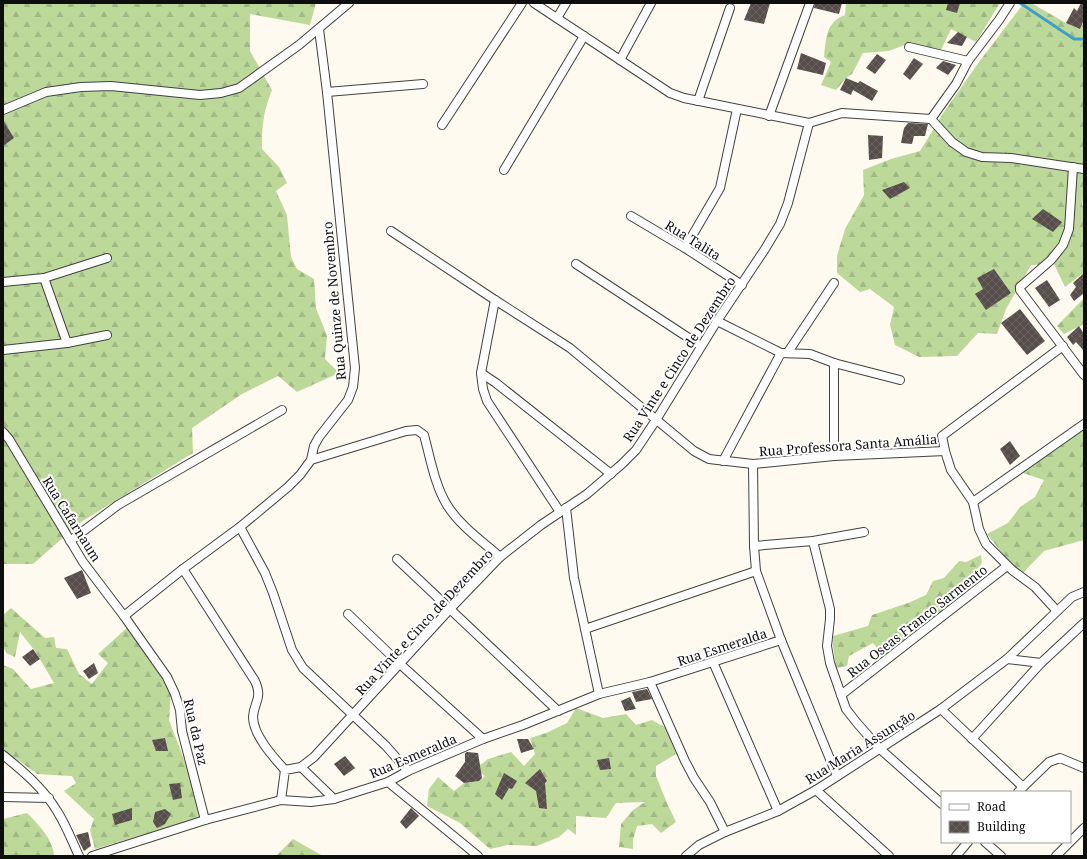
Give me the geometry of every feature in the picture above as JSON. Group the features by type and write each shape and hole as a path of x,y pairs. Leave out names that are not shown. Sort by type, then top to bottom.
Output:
{"street":[{"path":"3,110 46,92 81,87 111,86 200,95 221,93 239,88 319,29 349,3"},
{"path":"442,125 522,3"},
{"path":"534,3 670,93 698,101 809,123 842,113 931,119 952,142 966,152 982,157 1011,158 1084,169"},
{"path":"558,18 566,3"},
{"path":"620,60 651,3"},
{"path":"769,116 810,3"},
{"path":"931,119 956,84 968,61 1005,12 1010,3"},
{"path":"698,101 730,8"},
{"name":"Rua Quinze de Novembro","path":"124,616 183,569 240,527 288,487 300,475 311,460 314,446 319,437 348,400 353,387 355,368 327,92 319,29"},
{"path":"504,170 584,36"},
{"path":"909,47 968,61"},
{"path":"327,92 423,84"},
{"path":"685,248 720,188 737,109"},
{"name":"Rua Vinte e Cinco de Dezembro","path":"285,770 301,767 314,757 449,610 500,558 541,525 588,494 636,450 717,320 742,285 780,224 788,203 809,123"},
{"path":"1073,167 1069,229 1063,245 1051,260 1020,287 1020,290 1023,296 1084,375"},
{"name":"Rua Talita","path":"631,216 685,248 742,285"},
{"name":"Rua Professora Santa Amália","path":"392,231 570,348 694,451 709,459 753,464 834,456 945,451"},
{"path":"3,282 44,278 107,258"},
{"path":"576,264 702,346"},
{"path":"44,278 67,343"},
{"path":"723,461 785,352 834,283"},
{"path":"495,300 481,373 483,389 488,401 563,510 574,578 599,694"},
{"path":"717,320 785,352 810,354 834,363 900,380"},
{"path":"3,350 67,343 107,336"},
{"path":"1057,611 1035,587 1007,566 986,544 979,529 973,502 951,470 942,436 944,433 983,406 1063,346"},
{"path":"834,363 834,456"},
{"path":"481,373 496,383 611,474"},
{"path":"70,541 118,505 282,410"},
{"path":"973,502 1084,424"},
{"path":"311,460 406,431 417,430 421,432 424,435 439,488 447,505 466,528 500,558"},
{"name":"Rua Cafarnaum","path":"3,432 9,439 83,562 124,616"},
{"path":"753,464 754,546 756,571 782,640 838,776"},
{"path":"240,527 265,573 292,650 303,668 386,746 408,771"},
{"path":"754,546 813,541 864,532"},
{"path":"813,541 830,609 827,646 830,663 846,708 879,748 941,803"},
{"path":"397,559 449,610 558,711"},
{"name":"Rua Oseas Franco Sarmento","path":"841,695 1007,566"},
{"path":"183,569 258,688 259,696 253,717 254,724 270,753 285,770 281,800"},
{"path":"585,629 756,571"},
{"name":"Rua Maria Assunção","path":"686,856 699,845 725,832 778,811 816,790 941,709 1007,659 1072,597 1084,592"},
{"path":"348,614 400,664 483,739"},
{"name":"Rua da Paz","path":"124,616 167,677 175,694 180,710 182,731 205,820"},
{"path":"972,739 1042,663 1084,623"},
{"name":"Rua Esmeralda","path":"92,856 205,820 281,800 311,802 334,799 388,782 408,771 483,739 599,694 650,682 782,640"},
{"path":"1007,659 1042,663"},
{"path":"713,662 778,811"},
{"path":"650,682 685,761 710,802 725,832"},
{"path":"941,709 1021,790 1050,762 1060,758 1084,768"},
{"path":"3,755 21,769 48,798 58,812 79,856"},
{"path":"301,767 334,799"},
{"path":"388,782 478,856"},
{"path":"816,790 889,856"},
{"path":"3,797 48,798"},
{"path":"1071,841 1084,828"},
{"path":"956,856 967,843"},
{"path":"987,843 1001,856"},
{"path":"1056,856 1069,843"}],"green space":[{"path":"3,3 316,3 310,25 250,14 250,51 272,90 264,119 262,149 279,167 287,183 276,191 287,215 291,257 297,269 314,279 316,308 327,336 325,359 339,373 297,392 278,376 242,394 192,428 193,453 81,522 33,564 3,564"},
{"path":"846,3 1000,3 976,42 951,29 940,52 907,44 889,51 863,53 852,74 846,78 836,90 821,85 831,62 824,57 825,43 831,26 839,18 845,15"},
{"path":"1024,3 1031,3 1066,23 1080,29 1084,22 1084,187 1082,206 1084,204 1084,275 1082,274 1065,287 1054,264 1031,265 1006,309 997,334 978,333 957,356 919,357 895,345 890,325 894,307 870,289 860,292 837,273 837,256 845,229 864,195 863,170 891,159 920,151 944,112 979,62"},
{"path":"1084,298 1084,324 1064,334 1057,326"},
{"path":"1084,427 1084,540 1044,551 1020,576 987,534 1008,523 1020,507 1035,497 1044,480 1017,471"},
{"path":"981,555 982,563 974,573 981,582 887,660 873,643 849,656 847,666 836,668 833,636 868,626 872,615 908,603 926,595 933,581 944,578 959,561 966,562"},
{"path":"11,608 45,638 54,637 56,648 67,649 79,674 92,684 108,663 98,654 128,627 171,692 169,720 191,778 199,818 95,849 90,830 94,819 64,791 76,783 72,776 37,774 3,749 3,665 13,669 31,689 54,683 35,651 20,632 15,657 6,653 3,646 3,615"},
{"path":"576,708 603,718 626,714 636,725 652,720 666,728 676,754 656,766 656,776 676,822 661,833 652,824 637,826 633,840 633,849 619,847 621,824 633,810 645,802 616,803 606,818 576,816 576,835 568,829 559,837 537,846 508,845 490,849 460,823 427,806 429,789 438,777 454,791 464,783 479,781 485,776 475,769 488,759 511,752 524,766 535,754 530,738 546,733 567,723"},
{"path":"27,813 48,838 54,856 3,856 3,819"},
{"path":"293,839 323,856 276,856"}],"building":[{"path":"751,3 770,3 764,24 744,20"},
{"path":"815,3 842,3 839,14 814,8"},
{"path":"948,3 960,3 957,13 946,10"},
{"path":"1081,3 1084,3 1084,20 1080,29 1066,23 1074,8 1077,11"},
{"path":"958,32 967,37 962,46 947,43"},
{"path":"801,53 826,63 823,75 797,69"},
{"path":"877,54 886,60 875,74 866,68"},
{"path":"914,58 923,64 910,80 903,74"},
{"path":"943,61 956,65 948,75 936,68"},
{"path":"846,78 858,83 860,81 878,91 872,101 853,90 851,95 840,90"},
{"path":"3,120 14,138 3,146"},
{"path":"908,123 928,124 925,136 914,136 912,144 901,143 904,128"},
{"path":"868,135 883,136 882,158 869,160"},
{"path":"904,182 910,188 890,199 882,190"},
{"path":"1043,209 1062,222 1053,232 1032,219"},
{"path":"994,269 1011,293 986,310 975,294 983,289 977,278"},
{"path":"1084,273 1084,295 1083,294 1074,301 1070,295 1076,287 1073,283"},
{"path":"1047,280 1060,300 1049,307 1035,288"},
{"path":"1020,309 1045,341 1027,355 1001,323"},
{"path":"1079,326 1084,334 1084,351 1076,342 1073,345 1067,337"},
{"path":"1010,441 1020,456 1010,465 1000,449"},
{"path":"82,570 91,593 77,599 64,578"},
{"path":"33,649 40,659 30,666 22,657"},
{"path":"94,663 98,673 89,679 83,671"},
{"path":"647,689 652,699 636,702 632,692"},
{"path":"630,697 636,709 625,711 621,701"},
{"path":"165,738 168,751 156,751 152,740"},
{"path":"517,739 528,739 534,749 521,753"},
{"path":"465,753 478,753 482,778 479,781 464,783 455,776 465,762"},
{"path":"345,756 355,768 344,776 334,764"},
{"path":"609,758 611,769 600,770 597,760"},
{"path":"540,769 547,781 545,783 547,809 539,808 536,791 525,783"},
{"path":"504,773 517,781 512,789 509,788 502,800 495,794"},
{"path":"180,783 182,798 173,800 169,784"},
{"path":"132,808 132,820 115,825 112,814"},
{"path":"411,808 419,816 406,829 400,822"},
{"path":"165,809 171,814 165,824 157,828 153,822 155,812"},
{"path":"88,832 91,846 84,851 76,835"}],"waterway":[{"path":"1020,3 1074,39 1084,39"}]}
